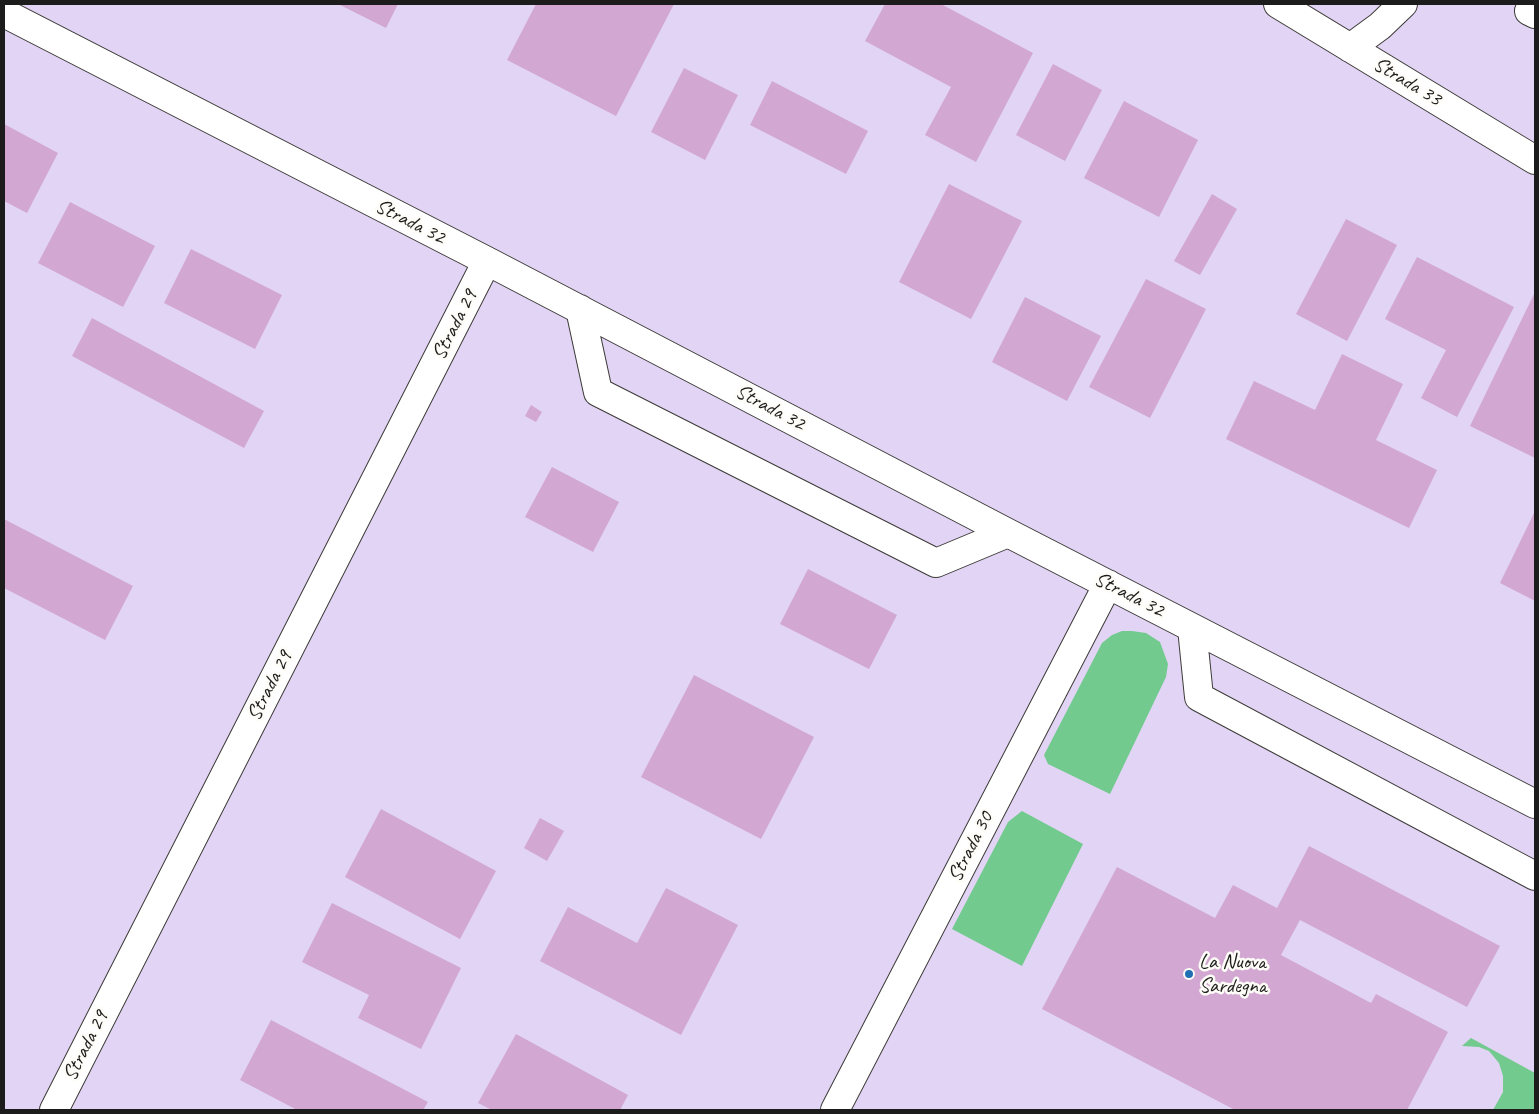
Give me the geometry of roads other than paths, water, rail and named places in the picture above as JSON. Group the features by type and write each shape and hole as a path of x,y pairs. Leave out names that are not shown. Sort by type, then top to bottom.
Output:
{"street":[{"name":"Strada 33","path":"1278,4 1535,160"},
{"path":"1350,48 1380,26 1403,4"},
{"name":"Strada 32","path":"4,13 1535,804"},
{"name":"Strada 29","path":"54,1110 487,261"},
{"path":"580,309 598,392 936,563 1008,533"},
{"name":"Strada 30","path":"834,1110 1108,584"},
{"path":"1192,628 1199,697 1535,876"}],"place":[{"name":"La Nuova Sardegna","path":"1189,974"}]}
